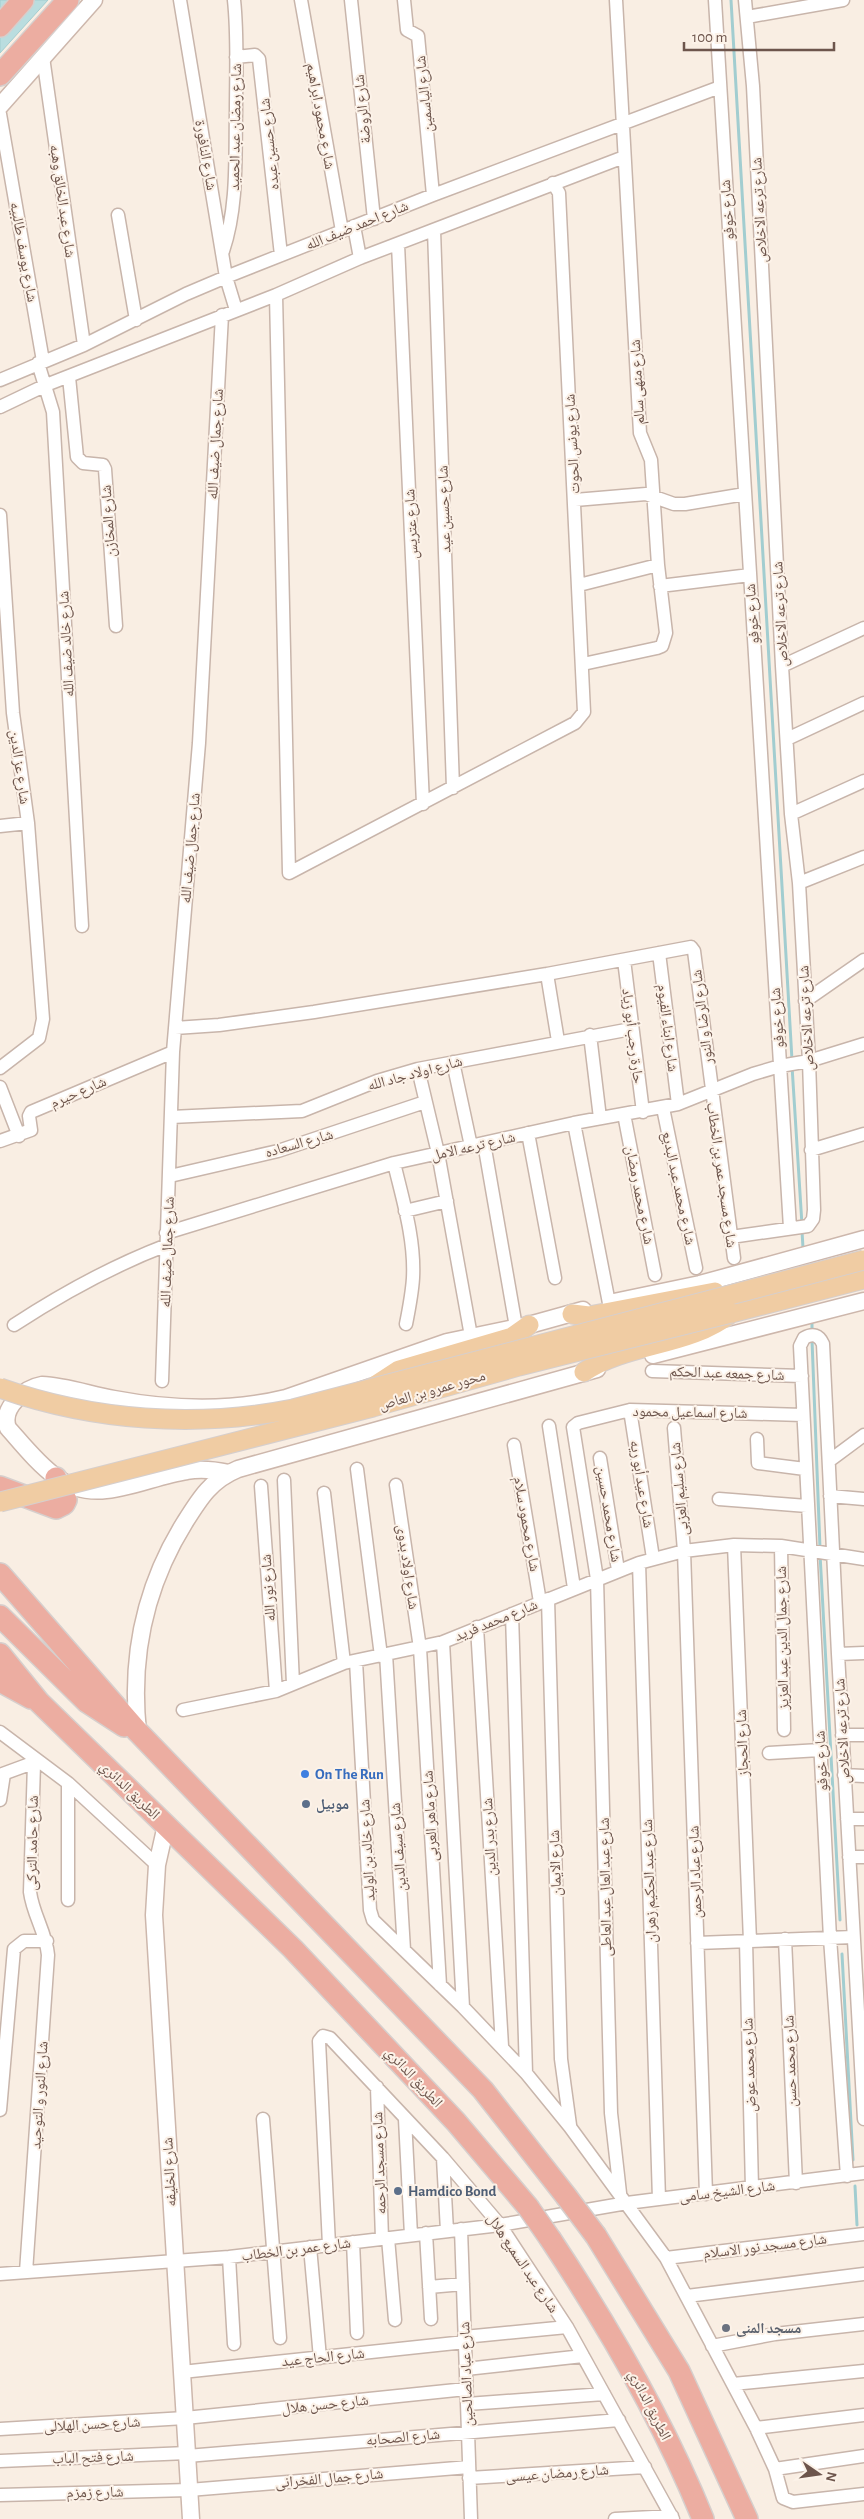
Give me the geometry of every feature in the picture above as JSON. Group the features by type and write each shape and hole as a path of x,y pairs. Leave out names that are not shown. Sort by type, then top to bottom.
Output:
{"highway":[{"path":"0,26 23,0"},
{"path":"0,75 68,0"},
{"path":"0,1487 56,1508 64,1504 65,1496 56,1478"},
{"path":"0,1574 138,1732 483,2090 596,2236 679,2371 747,2519"},
{"path":"0,1616 87,1702 120,1724 138,1732"},
{"name":"الطريق الدائري","path":"0,1654 39,1702 293,1949 456,2122 528,2207 596,2309 637,2380 675,2454 703,2519"},
{"name":"الطريق الدائري","path":"0,1681 39,1702"}],"main road":[{"name":"محور عمرو بن العاص","path":"0,1502 364,1410 730,1305 864,1260"},
{"name":"محور عمرو بن العاص","path":"0,1388 24,1396 82,1409 192,1420 262,1415 730,1305 864,1279"},
{"path":"572,1314 589,1316 711,1292 730,1305 716,1324 600,1362 584,1372"},
{"path":"372,1388 387,1376 400,1370 512,1337 522,1326"}],"street":[{"path":"0,106 94,0"},
{"name":"شارع النافورة","path":"180,0 226,277 236,310"},
{"name":"شارع رمضان عبد الحميد","path":"223,253 232,209 235,163 236,57 234,0"},
{"name":"شارع محمود ابراهيم","path":"301,0 342,231"},
{"name":"شارع الروضة","path":"350,0 374,218"},
{"name":"شارع الياسمين","path":"404,0 407,30 418,36 434,195"},
{"name":"شارع منهى سالم","path":"584,664 662,646 666,633 658,565 651,460 640,433 616,0"},
{"name":"شارع خوفو","path":"714,0 790,1228"},
{"name":"شارع ترعه الاخلاص","path":"746,0 753,86 782,666 791,814 799,883 809,1062 813,1219 808,1226 790,1228"},
{"path":"747,17 843,0"},
{"name":"شارع حسين عبده","path":"236,57 255,55 259,59 281,255"},
{"name":"شارع عبد الخالق وهبه","path":"43,57 84,345"},
{"name":"شارع احمد ضيف الله","path":"0,380 84,345 186,294 226,277 374,218 720,87"},
{"name":"شارع يوسف طالبيه","path":"0,114 41,362"},
{"path":"0,407 46,385 276,295 360,258 624,157"},
{"name":"شارع يونس الحوت","path":"454,788 574,723 581,718 585,706 559,193 552,183"},
{"path":"118,215 136,320"},
{"path":"354,226 360,258"},
{"name":"شارع حسين عيد","path":"434,230 454,788"},
{"name":"شارع عتريس","path":"398,244 423,804"},
{"path":"276,295 289,874 454,788"},
{"name":"شارع جمال ضيف الله","path":"162,1381 173,1052 199,743 222,315"},
{"name":"شارع خالد ضيف الله","path":"41,362 52,412 82,926"},
{"name":"شارع المخازن","path":"69,377 77,458 83,463 102,464 105,469 116,626"},
{"path":"575,500 637,495 654,496 664,501 679,504 745,494"},
{"name":"شارع عز الدين","path":"0,515 6,714 28,823 43,1019 39,1038 0,1068"},
{"path":"579,585 658,565"},
{"path":"660,586 750,575"},
{"path":"782,666 864,628"},
{"path":"787,739 864,703"},
{"path":"791,814 864,781"},
{"path":"0,826 28,823"},
{"path":"799,883 864,857"},
{"name":"شارع الرضا و النور","path":"659,953 688,946 694,951 710,1092"},
{"path":"175,1028 268,1019 547,974 659,953"},
{"name":"شارع ابناء الفيوم","path":"659,953 678,1104"},
{"name":"حارة رجب أبو زياد","path":"624,960 631,1029 643,1112"},
{"path":"805,1002 864,960"},
{"path":"547,974 558,1041"},
{"name":"شارع اولاد جاد الله","path":"171,1118 302,1111 377,1081 418,1069 558,1041 631,1029"},
{"path":"590,1036 600,1118"},
{"name":"شارع ترعه الامل","path":"14,1325 55,1298 166,1239 394,1163 574,1123 663,1108 780,1066 809,1062 864,1044"},
{"name":"شارع حيرم","path":"19,1136 32,1129 29,1116 31,1112 173,1052"},
{"path":"453,1062 471,1146"},
{"path":"418,1069 438,1153 471,1336"},
{"path":"0,1087 19,1136 0,1141"},
{"name":"شارع مسجد عمر بن الخطاب","path":"710,1092 734,1258"},
{"name":"شارع السعاده","path":"170,1176 278,1151 425,1102"},
{"name":"شارع محمد عبد البديع","path":"663,1108 696,1268"},
{"name":"شارع محمد رمضان","path":"624,1114 655,1275"},
{"path":"574,1123 609,1303"},
{"path":"528,1133 555,1278"},
{"path":"811,1150 864,1134"},
{"path":"484,1143 522,1326"},
{"path":"394,1163 411,1243 413,1278 406,1324"},
{"path":"405,1211 447,1201"},
{"path":"731,1237 790,1228"},
{"path":"229,1473 215,1470 186,1471 114,1490 97,1492 71,1486 56,1478 8,1428 4,1421 5,1410 19,1395 34,1386 51,1385 155,1407 210,1409 251,1406 286,1398 471,1336 522,1326 609,1303 700,1284 864,1239"},
{"path":"138,1732 135,1690 138,1646 147,1604 154,1584 172,1542 202,1495 214,1482 229,1473 584,1372 864,1301"},
{"name":"شارع ترعه الاخلاص","path":"800,1346 804,1338 813,1335 818,1336 823,1344 849,1857 858,1911 857,1945 864,2119"},
{"name":"شارع خوفو","path":"800,1346 830,1938 846,2176"},
{"name":"شارع جمعه عبد الحكم","path":"652,1371 802,1376"},
{"name":"شارع اسماعيل محمود","path":"578,1423 630,1410 803,1415"},
{"name":"شارع عيد أبو ريه","path":"630,1410 653,1558"},
{"name":"شارع عبد العال عبد العاطى","path":"578,1423 573,1426 572,1430 597,1579 611,2113 624,2198"},
{"path":"549,1426 574,1588"},
{"name":"شارع سليم العزبى","path":"674,1428 684,1551"},
{"path":"829,1461 864,1435"},
{"path":"757,1439 757,1462 805,1468"},
{"name":"شارع محمود سلام","path":"514,1445 544,1600"},
{"name":"شارع محمد حسين","path":"600,1458 618,1570"},
{"name":"شارع سيف الدين","path":"357,1469 384,1655 404,1950"},
{"path":"284,1480 293,1684"},
{"name":"شارع اولاد بدوى","path":"396,1485 420,1648"},
{"name":"شارع نور الله","path":"261,1486 276,1691"},
{"name":"شارع خالد بن الوليد","path":"324,1493 350,1662 370,1910 373,1920 404,1950"},
{"path":"830,1496 864,1499"},
{"path":"719,1499 807,1506"},
{"name":"شارع محمد فريد","path":"183,1710 276,1691 350,1662 443,1642 639,1562 684,1551 734,1545 781,1546 864,1559"},
{"name":"شارع الحجاز","path":"734,1545 748,1941"},
{"name":"شارع جمال الدين عبد العزيز","path":"781,1546 784,1730"},
{"name":"شارع عباد الرحمن","path":"684,1551 706,2194"},
{"name":"شارع عبد الحكيم زهران","path":"639,1562 659,2199"},
{"name":"شارع الايمان","path":"544,1600 561,2059 570,2127"},
{"path":"512,1614 526,2073"},
{"name":"شارع بدر الدين","path":"476,1627 502,2046"},
{"path":"443,1642 463,2007"},
{"name":"شارع ماهر العربى","path":"420,1648 440,1985"},
{"path":"838,1654 864,1653"},
{"path":"0,1732 36,1762 68,1783 157,1865"},
{"path":"842,1735 864,1735"},
{"path":"770,1753 820,1750"},
{"path":"0,1800 2,1775 36,1762"},
{"name":"شارع حامد التركى","path":"36,1762 30,1892 38,1921"},
{"path":"844,1775 864,1776"},
{"path":"68,1783 68,1900"},
{"path":"847,1819 864,1819"},
{"name":"شارع الخليفه","path":"166,1825 157,1865 154,1915 191,2519"},
{"path":"849,1857 864,1857"},
{"name":"شارع النور و التوحيد","path":"26,2272 48,1955 47,1941 38,1921"},
{"path":"697,1943 830,1938 857,1945"},
{"name":"شارع محمد حسن","path":"785,1940 796,2182"},
{"path":"0,2110 14,1949 24,1941 47,1941"},
{"name":"شارع محمد عوض","path":"748,1941 752,2188"},
{"path":"404,1950 502,2046 526,2073 624,2198 666,2258 756,2428 775,2469 783,2498 793,2502 864,2494"},
{"name":"شارع عبد السميع هلال","path":"329,2245 320,2059 320,2041 324,2036 377,2087 443,2158 500,2225 567,2327 673,2518"},
{"name":"شارع مسجد الرحمه","path":"377,2087 385,2238 395,2320"},
{"path":"263,2119 280,2338"},
{"path":"405,2119 411,2235"},
{"path":"443,2158 447,2231"},
{"name":"شارع الشيخ سامى","path":"591,2209 624,2198 659,2199 864,2173"},
{"name":"شارع عمر بن الخطاب","path":"0,2274 229,2257 500,2225 591,2209"},
{"name":"شارع عباد الصالحين","path":"461,2229 471,2519"},
{"path":"426,2233 431,2319"},
{"name":"شارع مسجد نور الاسلام","path":"666,2258 864,2234"},
{"path":"353,2242 357,2332"},
{"path":"310,2247 320,2358"},
{"path":"229,2257 234,2344"},
{"path":"686,2296 864,2274"},
{"path":"429,2287 463,2284"},
{"path":"712,2346 775,2334 864,2324"},
{"name":"شارع الحاج عيد","path":"182,2372 320,2358 567,2327"},
{"path":"466,2369 583,2356"},
{"path":"733,2384 864,2371"},
{"name":"شارع حسن هلال","path":"185,2418 466,2389"},
{"path":"467,2404 604,2394"},
{"path":"756,2428 864,2415"},
{"name":"شارع حسن الهلالى","path":"0,2429 185,2418"},
{"name":"شارع الصحابه","path":"187,2455 619,2420"},
{"name":"شارع فتح الباب","path":"0,2461 187,2455"},
{"path":"775,2469 864,2456"},
{"name":"شارع رمضان عيسى","path":"469,2472 645,2467"},
{"name":"شارع جمال الفخرانى","path":"189,2490 469,2472"},
{"name":"شارع زمزم","path":"0,2495 189,2490"},
{"path":"615,2519 673,2518"}],"water":[{"path":"0,0 48,0 0,53"}],"waterway":[{"path":"731,0 792,1060"},
{"path":"792,1066 802,1225"},
{"path":"802,1231 803,1248"},
{"path":"812,1324 812,1333"},
{"path":"812,1340 820,1548"},
{"path":"820,1554 840,1920"},
{"path":"842,1954 853,2160"},
{"path":"855,2186 857,2225"}],"place":[{"name":"On The Run","path":"305,1774"},
{"name":"موبيل","path":"306,1804"},
{"name":"Hamdico Bond","path":"398,2191"},
{"name":"مسجد المنى","path":"726,2328"}]}
